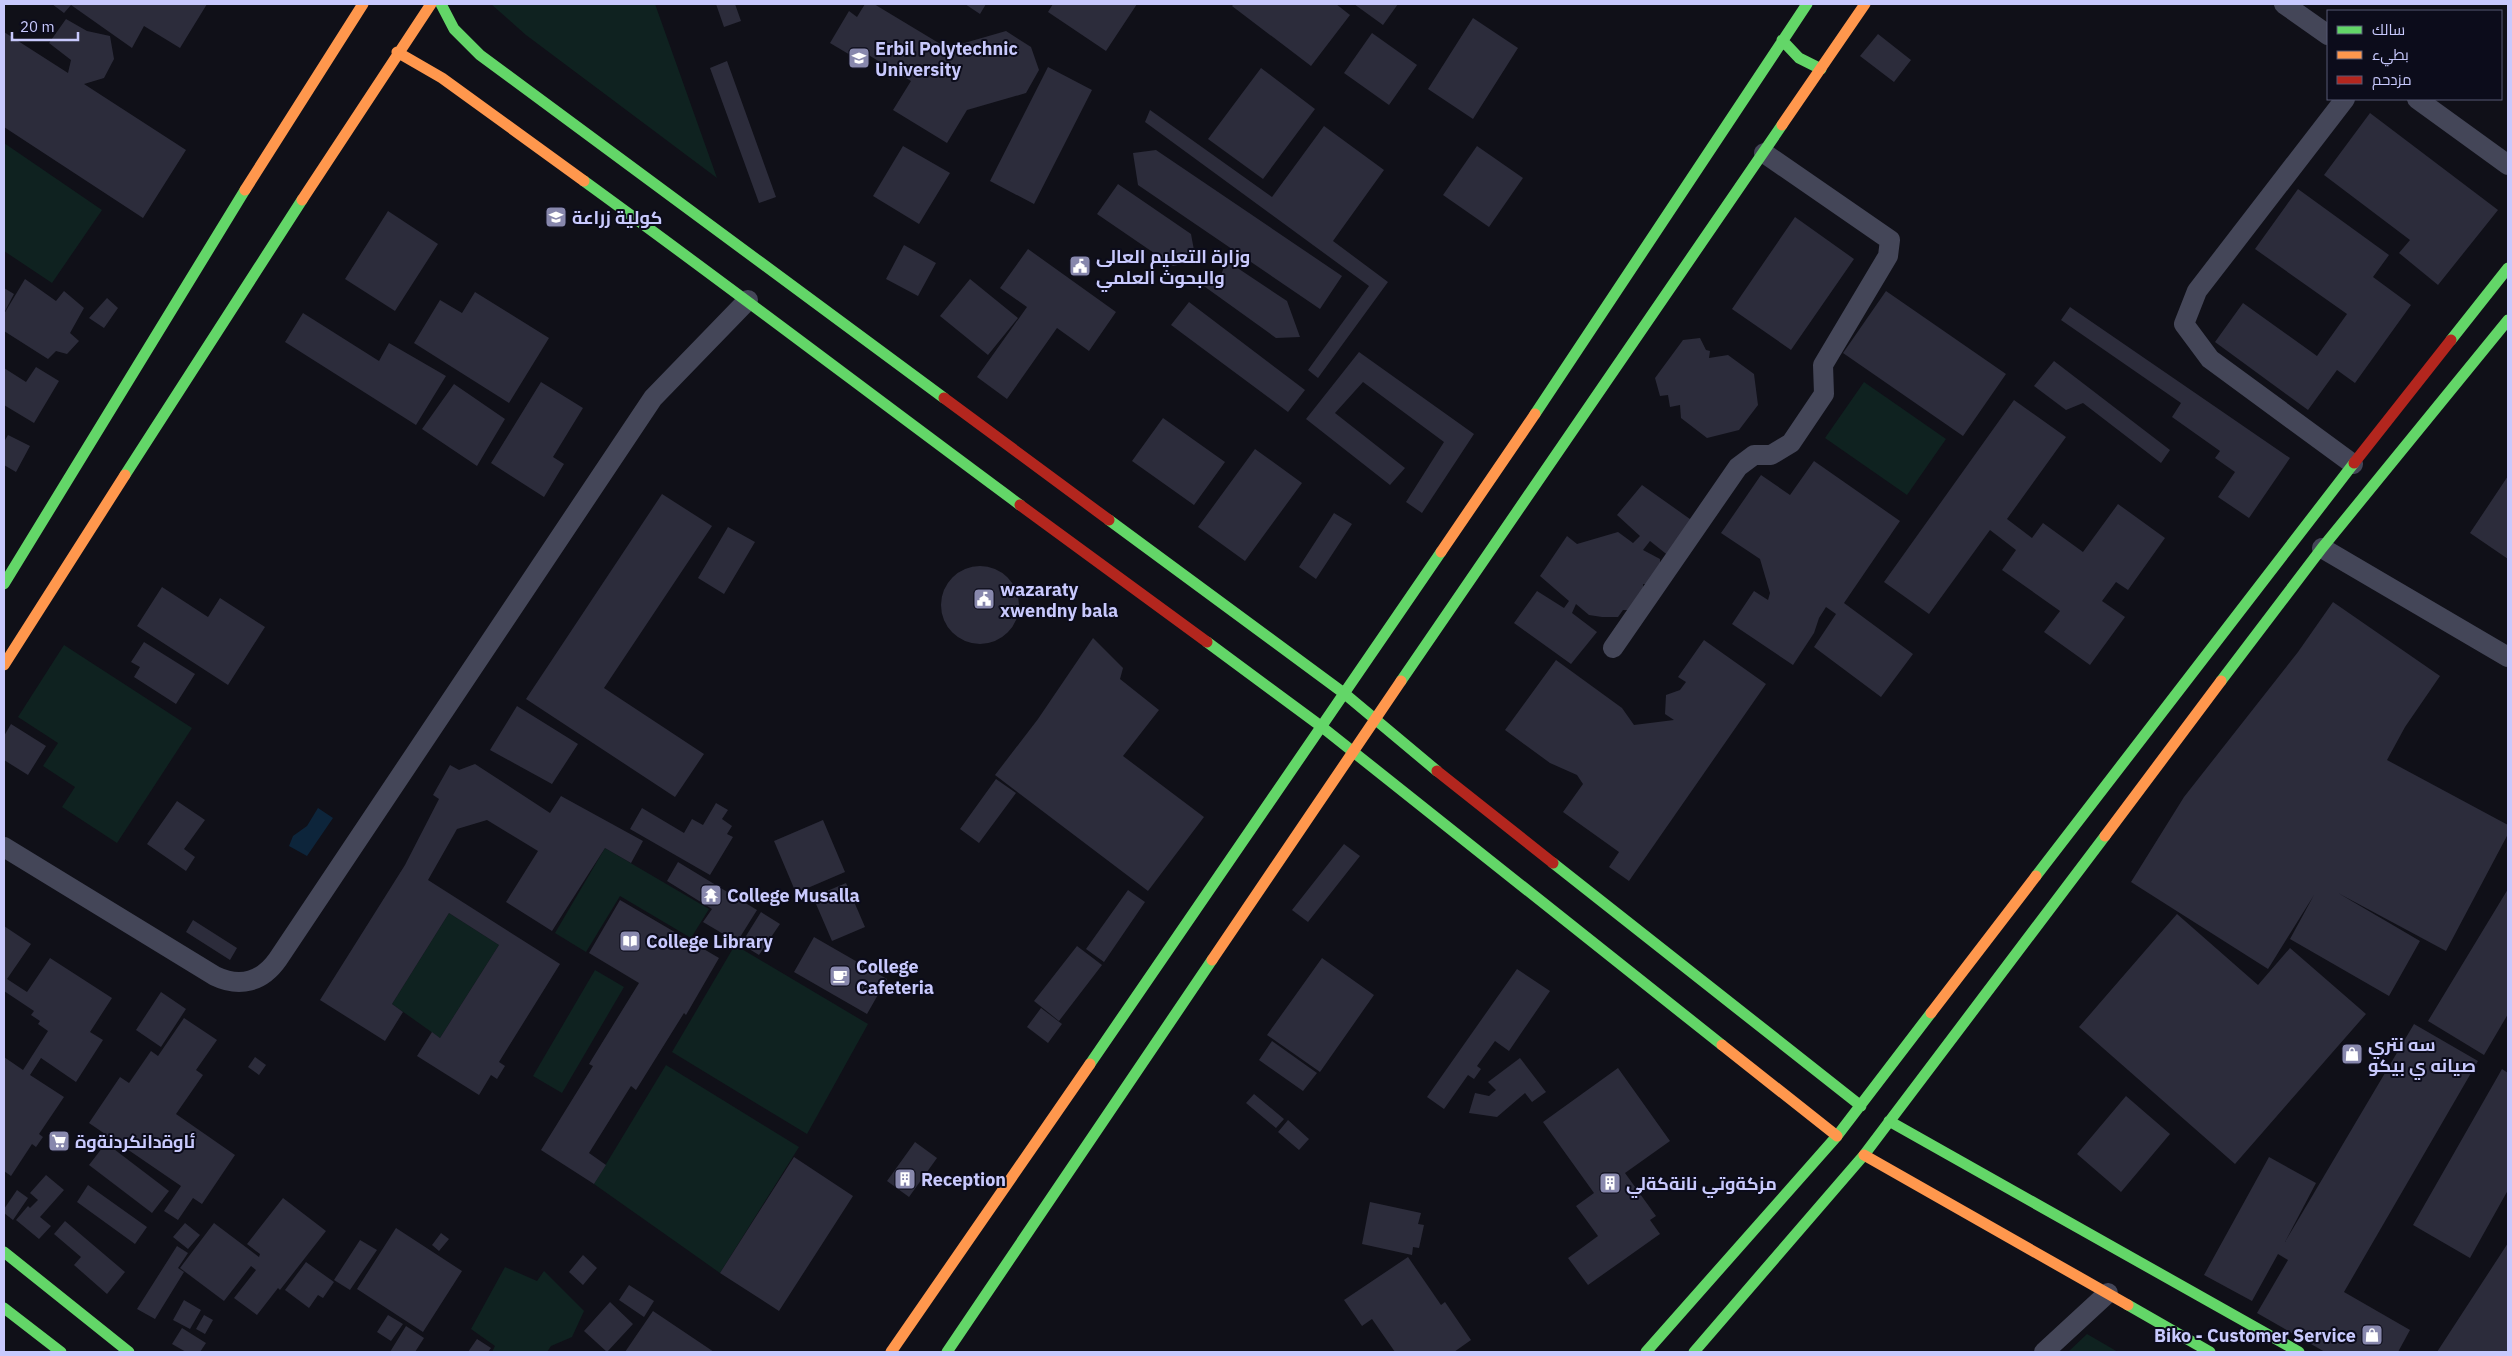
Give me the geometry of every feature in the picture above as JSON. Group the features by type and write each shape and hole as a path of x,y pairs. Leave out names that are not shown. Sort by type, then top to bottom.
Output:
{"main road":[{"path":"4,584 270,148 363,4"},
{"path":"4,665 397,52 431,4"},
{"path":"441,4 462,47 832,316 874,352 1345,694 1475,802 1861,1106"},
{"path":"891,1352 1524,431 1807,4"},
{"path":"947,1352 1353,751 1377,719 1865,4"},
{"path":"1782,40 1799,58 1821,69"},
{"path":"397,52 442,78 748,300 813,352 1322,727 1837,1136"},
{"path":"442,78 446,63"},
{"path":"1646,1352 1837,1136 1861,1106 2279,558 2508,268"},
{"path":"813,352 829,337 832,316"},
{"path":"1694,1352 1864,1155 2322,548 2508,320"},
{"path":"858,384 860,368"},
{"path":"1834,1085 1839,1092 1839,1107"},
{"path":"1812,1117 1828,1118"},
{"path":"1889,1121 2299,1352"},
{"path":"1896,1139 1905,1136 1915,1137"},
{"path":"1864,1155 2210,1352"},
{"path":"1887,1157 1890,1166 1896,1174"},
{"path":"4,1252 129,1352"},
{"path":"4,1308 39,1345 61,1352"}],"street":[{"path":"2284,4 2327,34"},
{"path":"2344,100 2197,292 2184,324 2210,359 2354,464"},
{"path":"2419,100 2508,165"},
{"path":"1613,648 1738,466 1754,455 1771,456 1792,442 1824,394 1824,365 1888,256 1890,240 1764,153"},
{"path":"4,848 220,979 238,983 250,982 262,977 278,960 653,398 748,300"},
{"path":"2322,548 2508,657"},
{"path":"2044,1352 2108,1293"}],"green space":[{"path":"491,4 655,4 717,178 526,35"},
{"path":"4,143 102,210 52,283 4,251"},
{"path":"1864,382 1946,439 1907,495 1825,438"},
{"path":"64,645 192,728 117,843 62,807 75,787 43,766 58,743 18,717"},
{"path":"605,848 709,909 691,938 620,896 586,952 555,933"},
{"path":"449,913 499,945 440,1038 392,1004"},
{"path":"735,945 868,1024 807,1134 672,1052"},
{"path":"595,970 624,987 562,1093 533,1076"},
{"path":"666,1065 799,1147 720,1273 594,1184"},
{"path":"505,1267 537,1281 544,1271 584,1311 572,1337 551,1346 547,1352 492,1352 495,1346 471,1329"},
{"path":"2087,1334 2118,1352 2068,1352"}],"water":[{"path":"318,808 333,818 307,856 289,846 293,836 307,826"}],"building":[{"path":"52,4 207,4 180,48 144,26 132,48 71,5 64,13"},
{"path":"716,4 735,4 741,21 724,27"},
{"path":"865,4 874,4 947,48 1006,31 1031,47 1039,70 1026,93 967,110 947,143 893,110 911,81 862,51 857,59 830,43 849,11 857,17"},
{"path":"965,4 986,4 980,14"},
{"path":"1053,4 1137,4 1106,51 1048,12"},
{"path":"1234,4 1336,4 1350,15 1311,66 1232,6"},
{"path":"1354,4 1398,4 1383,25"},
{"path":"1473,18 1518,48 1473,119 1428,89"},
{"path":"66,19 87,31 110,36 114,59 104,78 84,84 186,150 143,218 4,127 4,32 68,73 71,60 49,43"},
{"path":"1372,33 1417,65 1389,105 1344,73"},
{"path":"1878,34 1911,60 1894,82 1860,56"},
{"path":"727,61 776,197 759,203 710,68"},
{"path":"1048,67 1092,90 1034,204 990,181"},
{"path":"1261,68 1315,109 1263,179 1208,139"},
{"path":"1150,110 1272,197 1324,126 1384,170 1333,241 1388,282 1318,378 1308,370 1369,286 1145,122"},
{"path":"2370,113 2498,210 2438,285 2399,253 2410,240 2324,175"},
{"path":"903,146 950,173 919,224 873,196"},
{"path":"1477,146 1523,178 1489,227 1443,195"},
{"path":"1156,150 1342,276 1320,309 1138,185 1133,153"},
{"path":"1118,184 1191,234 1196,261 1173,266 1097,214"},
{"path":"2298,189 2389,255 2373,277 2411,305 2355,383 2337,370 2308,410 2215,342 2243,303 2317,356 2347,314 2255,249"},
{"path":"388,211 438,244 395,311 345,279"},
{"path":"1795,217 1854,259 1791,350 1732,309"},
{"path":"904,245 936,263 918,296 886,279"},
{"path":"1028,249 1116,312 1089,351 1057,328 1007,399 977,377 1027,307 1000,288"},
{"path":"1221,257 1287,301 1300,337 1276,338 1201,284 1220,278 1224,267"},
{"path":"25,279 56,301 64,291 84,308 70,333 79,341 67,354 56,351 48,359 4,331 4,314"},
{"path":"970,279 1018,318 988,355 940,316"},
{"path":"4,288 14,294 4,313"},
{"path":"1886,291 2006,374 1963,436 1843,353"},
{"path":"475,292 549,338 509,403 414,343 440,300 462,313"},
{"path":"107,298 118,308 104,328 89,318"},
{"path":"1189,302 1305,390 1288,412 1171,325"},
{"path":"2070,307 2290,458 2249,518 2218,497 2235,472 2215,458 2220,451 2172,417 2181,403 2061,320"},
{"path":"303,313 379,361 389,343 446,376 416,425 285,342"},
{"path":"1700,338 1706,350 1710,351 1709,358 1728,355 1754,374 1758,405 1739,430 1707,438 1681,418 1680,405 1670,407 1668,395 1660,396 1655,378 1683,340"},
{"path":"1359,352 1474,434 1422,513 1406,502 1444,442 1363,382 1335,413 1405,468 1390,485 1306,419"},
{"path":"2054,361 2170,450 2161,463 2083,403 2066,410 2034,386"},
{"path":"36,367 59,381 34,423 4,405 4,368 26,382"},
{"path":"541,382 583,408 553,457 564,464 544,497 491,463"},
{"path":"454,384 505,419 477,466 422,429"},
{"path":"2014,400 2066,437 2007,519 2032,538 2043,523 2083,552 2118,504 2165,538 2128,590 2116,582 2102,601 2125,617 2090,665 2044,632 2060,611 2002,570 2016,550 1990,530 1929,614 1884,582"},
{"path":"1163,418 1225,462 1194,505 1132,461"},
{"path":"8,435 30,446 16,472 4,465 4,442"},
{"path":"1255,449 1302,483 1245,561 1198,527"},
{"path":"1814,461 1900,521 1844,603 1913,654 1881,697 1814,647 1836,614 1826,607 1819,618 1814,633 1793,665 1732,624 1754,591 1768,600 1770,593 1760,559 1721,533 1761,475 1790,495"},
{"path":"2508,476 2508,559 2470,533"},
{"path":"1642,485 1697,524 1670,557 1650,541 1643,550 1660,559 1660,573 1651,584 1643,584 1644,594 1635,610 1623,610 1618,617 1602,617 1589,615 1576,604 1572,613 1597,632 1571,664 1514,623 1537,591 1564,608 1569,601 1540,576 1567,536 1577,544 1618,532 1633,543 1640,536 1617,515"},
{"path":"662,494 712,526 604,688 704,754 675,797 526,699"},
{"path":"1334,513 1352,524 1316,579 1299,567"},
{"path":"728,527 755,542 724,594 698,578"},
{"path":"980,566 995,569 1008,577 1016,590 1019,605 1016,620 1008,633 995,641 980,644 965,641 952,633 944,620 941,605 944,590 952,577 965,569"},
{"path":"162,587 208,617 220,598 265,627 228,685 137,626"},
{"path":"2333,602 2440,676 2405,727 2387,760 2508,825 2508,834 2446,951 2338,893 2420,941 2389,996 2290,939 2314,895 2268,969 2131,882 2184,797 2298,652"},
{"path":"1093,638 1123,668 1120,679 1159,710 1123,756 1204,817 1148,891 995,775 1038,719"},
{"path":"1704,640 1766,684 1629,881 1609,867 1619,852 1563,812 1583,784 1577,775 1550,763 1505,730 1556,660 1622,708 1634,725 1674,720 1665,714 1666,695 1680,690 1686,682 1678,677"},
{"path":"144,642 195,674 176,704 134,677 140,667 131,662"},
{"path":"517,706 578,744 552,784 490,750"},
{"path":"11,724 46,746 28,775 4,760 4,736"},
{"path":"475,764 550,813 561,796 643,841 631,863 605,848 552,931 506,902 538,851 487,820 457,829 428,880 560,964 499,1062 505,1066 497,1079 491,1075 479,1095 417,1056 432,1032 440,1038 499,945 449,913 392,1004 403,1012 385,1041 320,1000 405,865 439,799 433,795 450,765 459,770"},
{"path":"996,779 1016,793 979,843 960,829"},
{"path":"177,801 205,820 184,849 195,857 186,871 147,844"},
{"path":"716,803 728,810 722,819 732,826 727,834 733,837 710,875 630,829 642,808 684,833 692,819 703,825"},
{"path":"823,820 845,872 796,893 774,841"},
{"path":"1344,844 1360,856 1308,922 1292,910"},
{"name":"College Musalla","path":"678,862 757,910 737,942 703,922 712,909 667,881"},
{"path":"846,883 865,927 832,941 813,897"},
{"path":"2508,889 2508,1014 2484,1055 2428,1021"},
{"path":"1128,890 1145,902 1104,962 1086,949"},
{"path":"620,900 719,958 686,1015 684,1013 636,1090 631,1086 589,1153 606,1165 594,1184 541,1150 593,1066 589,1064 639,983 589,953"},
{"path":"761,912 780,924 759,955 741,944"},
{"path":"2177,914 2258,985 2290,948 2366,1014 2235,1164 2079,1027"},
{"path":"193,920 237,948 230,960 186,932"},
{"path":"4,926 31,944 7,979 27,992 50,958 112,998 90,1032 103,1040 76,1082 41,1058 30,1075 64,1097 39,1134 43,1137 36,1147 32,1144 11,1176 4,1171 4,1057 23,1070 48,1031 38,1024 40,1021 31,1015 34,1011 4,991"},
{"name":"College Cafeteria","path":"814,937 887,979 867,1014 794,972"},
{"path":"1077,946 1102,965 1059,1021 1034,1001"},
{"path":"1322,958 1374,995 1320,1072 1267,1035"},
{"path":"1517,969 1550,991 1509,1051 1495,1041 1477,1066 1481,1069 1474,1079 1468,1075 1444,1109 1427,1097"},
{"path":"161,992 186,1009 161,1047 136,1030"},
{"path":"1041,1008 1062,1024 1048,1043 1027,1027"},
{"path":"184,1018 217,1040 196,1070 203,1075 176,1114 235,1155 202,1204 193,1198 178,1220 164,1211 181,1186 89,1123 120,1077 129,1083 151,1051 158,1056"},
{"path":"2414,1024 2478,1061 2344,1292 2410,1330 2398,1352 2325,1352 2257,1313 2288,1260 2278,1254 2252,1301 2204,1275 2269,1157 2316,1183 2285,1242"},
{"path":"1272,1041 1317,1073 1303,1091 1259,1060"},
{"path":"255,1057 266,1065 259,1075 248,1067"},
{"path":"1520,1058 1546,1092 1532,1102 1525,1093 1497,1117 1469,1113 1475,1093 1489,1096 1496,1090 1488,1082"},
{"name":"مزكةوتي نانةكةلي","path":"1618,1068 1670,1141 1625,1173 1656,1216 1650,1220 1660,1234 1588,1285 1568,1258 1598,1236 1576,1206 1594,1193 1543,1122"},
{"path":"2502,1069 2508,1073 2508,1190 2470,1258 2413,1225"},
{"path":"1254,1094 1284,1119 1276,1128 1246,1103"},
{"path":"2126,1096 2170,1134 2121,1192 2077,1154"},
{"path":"1288,1120 1309,1139 1299,1150 1278,1132"},
{"path":"915,1142 937,1158 909,1197 887,1181"},
{"path":"106,1143 169,1191 152,1213 89,1165"},
{"path":"794,1157 853,1196 779,1311 720,1273"},
{"path":"46,1175 64,1190 40,1217 51,1226 39,1239 16,1220 28,1206 30,1208 38,1200 30,1193"},
{"path":"88,1185 147,1227 135,1244 77,1202"},
{"path":"17,1190 28,1198 13,1220 4,1213 4,1209"},
{"path":"283,1198 326,1231 280,1290 278,1288 257,1315 234,1298 256,1270 251,1266 224,1301 180,1268 214,1223 259,1257 260,1254 247,1244"},
{"path":"1370,1202 1421,1213 1418,1224 1424,1225 1419,1248 1413,1247 1412,1255 1362,1244"},
{"path":"65,1221 125,1272 107,1294 74,1265 81,1257 54,1234"},
{"path":"185,1223 200,1235 188,1249 173,1237"},
{"path":"396,1228 462,1271 423,1332 357,1289"},
{"path":"441,1233 449,1239 439,1251 432,1245"},
{"path":"360,1240 377,1250 350,1290 334,1280"},
{"path":"2508,1243 2508,1352 2437,1352"},
{"path":"177,1246 188,1253 178,1268 184,1272 155,1319 137,1309"},
{"path":"583,1255 597,1268 583,1285 569,1272"},
{"path":"1408,1257 1441,1305 1445,1302 1471,1340 1454,1352 1395,1352 1372,1319 1362,1326 1344,1300"},
{"path":"306,1262 334,1282 323,1298 318,1295 309,1308 285,1290"},
{"path":"629,1285 654,1301 644,1317 619,1300"},
{"path":"184,1300 201,1310 190,1329 173,1320"},
{"path":"610,1302 633,1324 607,1352 584,1331"},
{"path":"653,1311 714,1352 625,1352"},
{"path":"204,1315 213,1320 205,1334 196,1329"},
{"path":"388,1315 403,1324 391,1341 377,1332"},
{"path":"406,1326 424,1338 415,1352 390,1352"},
{"path":"182,1328 206,1343 200,1352 186,1352 172,1344"},
{"path":"477,1339 491,1348 488,1352 468,1352"}],"traffic: fast":[{"path":"441,4 454,29 480,55 944,398"},
{"path":"1535,414 1807,4"},
{"path":"1782,40 1799,58 1821,69"},
{"path":"1401,681 1782,125"},
{"path":"584,181 1020,505"},
{"path":"4,584 245,190"},
{"path":"125,475 302,200"},
{"path":"2451,340 2508,268"},
{"path":"2221,681 2322,548 2508,320"},
{"path":"2036,876 2354,463"},
{"path":"1109,520 1345,694 1437,771"},
{"path":"1090,1064 1441,552"},
{"path":"1207,642 1322,727 1722,1045"},
{"path":"1694,1352 1864,1155 2105,836"},
{"path":"1553,863 1861,1106"},
{"path":"947,1352 1212,960"},
{"path":"1646,1352 1837,1136 1931,1013"},
{"path":"1889,1121 2299,1352"},
{"path":"4,1252 129,1352"},
{"path":"2128,1305 2210,1352"},
{"path":"4,1308 61,1352"}],"traffic: slow":[{"path":"245,190 363,4"},
{"path":"302,200 431,4"},
{"path":"1782,125 1865,4"},
{"path":"397,52 442,78 584,181"},
{"path":"1441,552 1535,414"},
{"path":"4,665 125,475"},
{"path":"1212,960 1401,681"},
{"path":"2105,836 2221,681"},
{"path":"1931,1013 2036,876"},
{"path":"1722,1045 1837,1136"},
{"path":"891,1352 1090,1064"},
{"path":"1864,1155 2128,1305"}],"traffic: jam":[{"path":"2354,463 2451,340"},
{"path":"944,398 1109,520"},
{"path":"1020,505 1207,642"},
{"path":"1437,771 1553,863"}],"place":[{"name":"Erbil Polytechnic University","path":"859,58"},
{"name":"كولية زراعة","path":"556,217"},
{"name":"وزارة التعليم العالى والبحوث العلمي","path":"1080,266"},
{"name":"wazaraty xwendny bala","path":"984,599"},
{"name":"College Musalla","path":"711,895"},
{"name":"College Library","path":"630,941"},
{"name":"College Cafeteria","path":"840,976"},
{"name":"سه نتري صيانه ي بيكو","path":"2352,1054"},
{"name":"ئاوةدانكردنةوة","path":"59,1141"},
{"name":"Reception","path":"905,1179"},
{"name":"مزكةوتي نانةكةلي","path":"1610,1183"},
{"name":"Biko - Customer Service","path":"2372,1335"}]}
